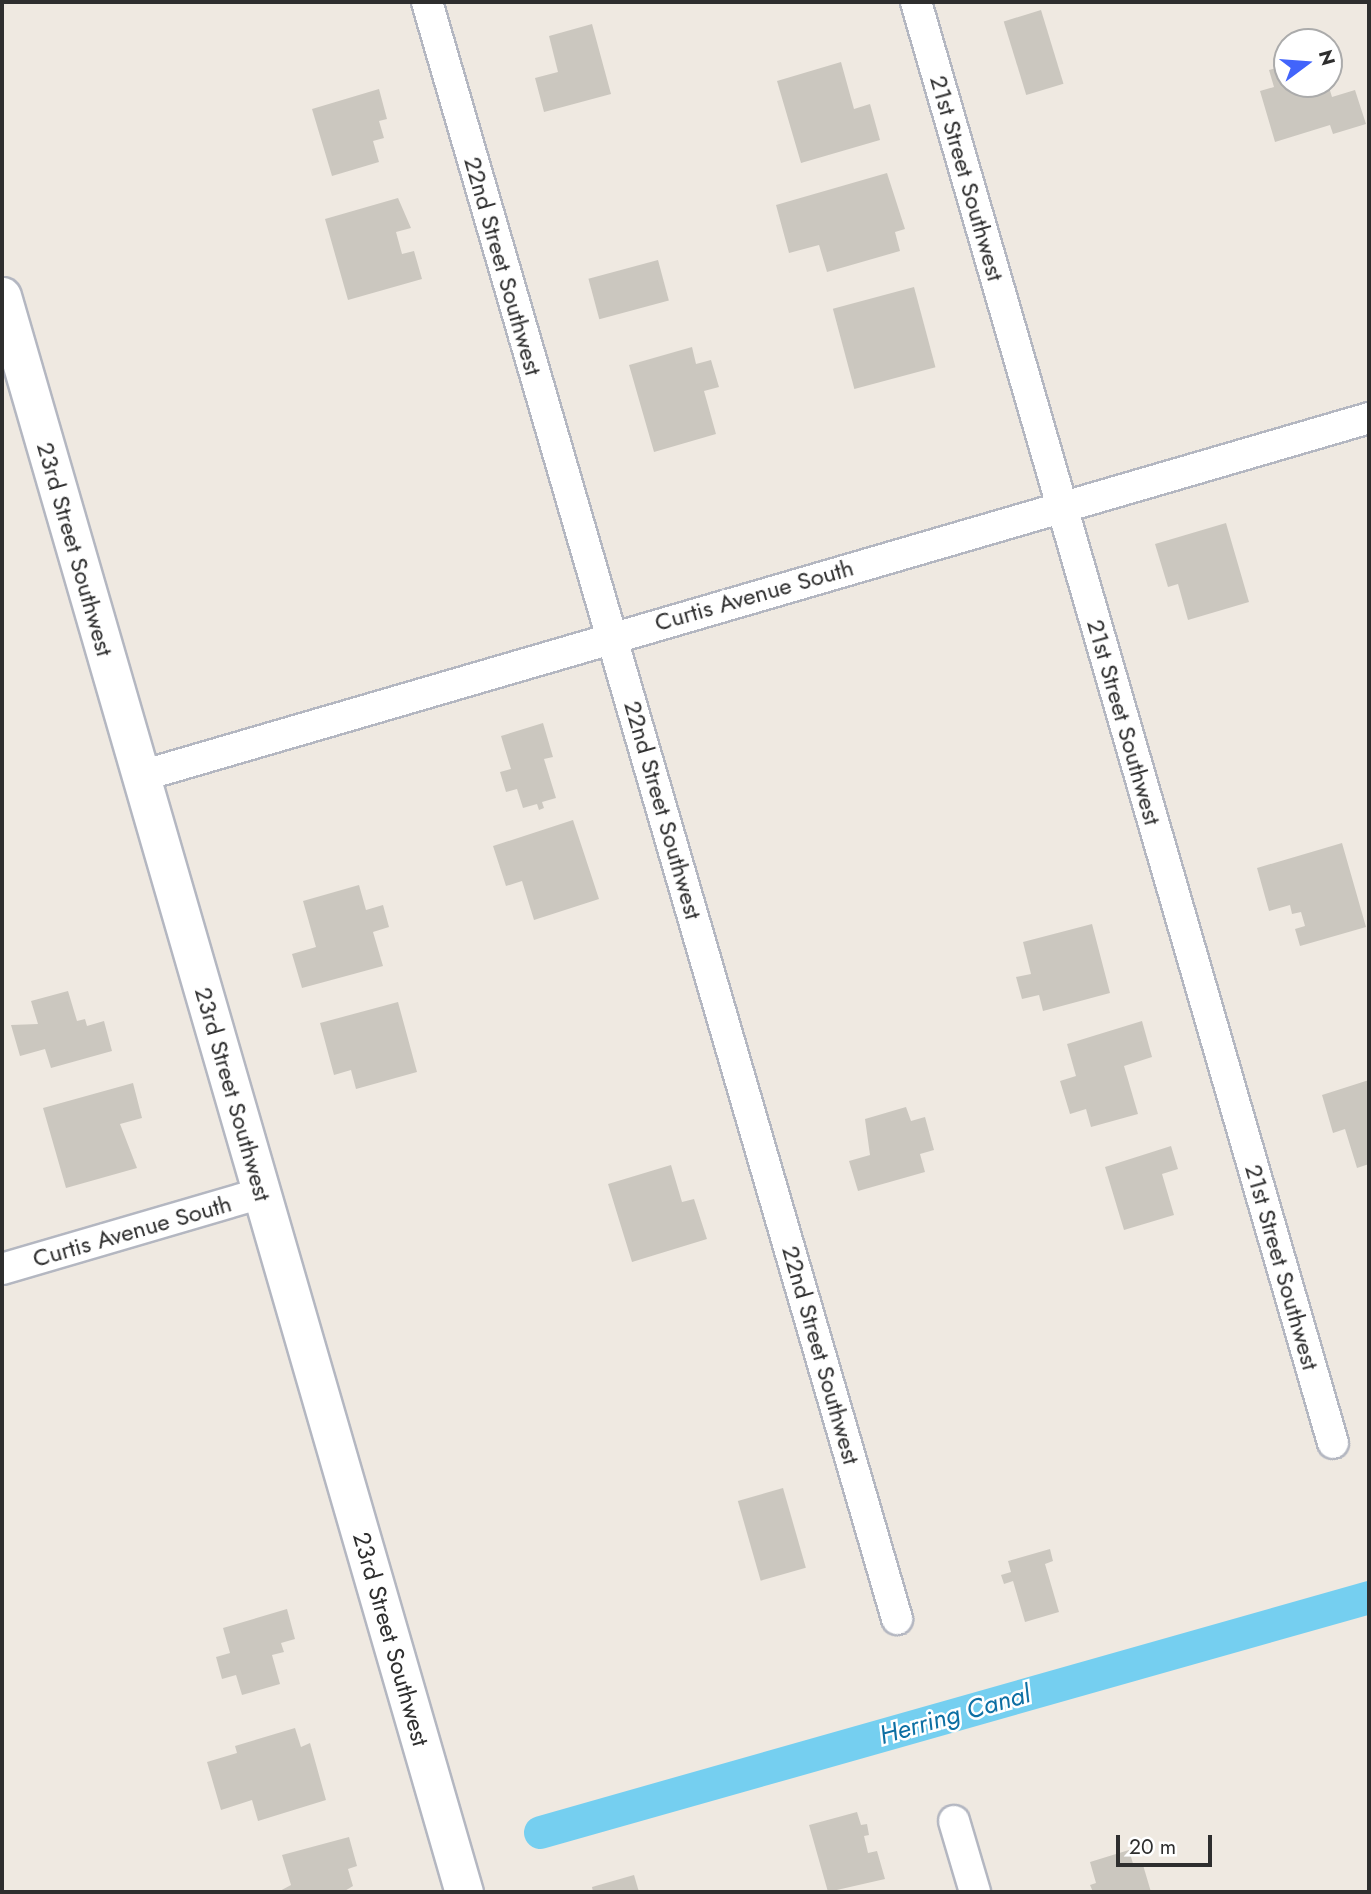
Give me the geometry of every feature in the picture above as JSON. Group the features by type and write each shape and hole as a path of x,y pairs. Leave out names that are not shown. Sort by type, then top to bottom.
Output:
{"street":[{"name":"22nd Street Southwest","path":"426,2 613,636 897,1619"},
{"name":"21st Street Southwest","path":"916,2 1333,1443"},
{"name":"23rd Street Southwest","path":"2,296 464,1892"},
{"name":"Curtis Avenue South","path":"141,776 613,636 1369,418"},
{"name":"Curtis Avenue South","path":"2,1269 262,1193"},
{"path":"954,1821 975,1892"}],"building":[{"path":"1041,10 1064,84 1026,95 1004,21"},
{"path":"592,24 611,94 544,112 535,78 558,72 549,36"},
{"path":"841,62 854,109 870,104 880,140 801,163 777,81"},
{"path":"1273,87 1273,98 1343,98 1343,94 1355,90 1366,124 1333,134 1330,125 1275,142 1260,91"},
{"path":"379,89 387,119 379,121 384,138 373,141 379,162 332,176 312,109"},
{"path":"887,173 905,229 895,232 900,251 827,272 819,245 789,253 776,205"},
{"path":"398,198 411,228 396,232 402,254 414,251 422,279 348,300 325,219"},
{"path":"658,260 669,301 599,319 588,279"},
{"path":"914,287 935,367 854,389 833,309"},
{"path":"692,347 696,364 711,360 719,387 704,391 716,434 654,452 629,365"},
{"path":"1226,523 1249,602 1188,620 1178,584 1168,587 1155,544"},
{"path":"543,723 553,757 544,759 556,798 542,802 544,808 539,810 537,804 523,808 517,789 506,792 500,772 511,769 501,736"},
{"path":"573,820 599,899 534,920 522,881 506,886 493,846"},
{"path":"1342,843 1366,927 1300,946 1295,929 1305,926 1301,912 1292,914 1290,905 1269,911 1257,868"},
{"path":"359,885 366,910 383,905 389,927 373,932 383,966 302,988 292,954 316,947 303,901"},
{"path":"1092,924 1110,993 1043,1011 1039,995 1022,999 1016,977 1031,974 1023,942"},
{"path":"68,991 77,1021 85,1019 87,1026 104,1021 112,1051 51,1068 45,1049 20,1056 11,1025 38,1024 31,1001"},
{"path":"398,1002 417,1072 356,1089 351,1070 334,1075 320,1023"},
{"path":"1142,1021 1152,1057 1124,1066 1138,1114 1091,1127 1086,1109 1070,1114 1060,1081 1076,1076 1067,1044"},
{"path":"1369,1080 1369,1164 1357,1168 1345,1129 1333,1133 1322,1095"},
{"path":"133,1083 142,1118 120,1124 137,1168 66,1188 43,1108"},
{"path":"906,1107 911,1121 925,1117 934,1150 920,1154 925,1172 858,1191 849,1161 870,1155 865,1119"},
{"path":"1171,1146 1178,1169 1162,1174 1174,1215 1124,1230 1105,1167"},
{"path":"671,1165 682,1202 694,1199 707,1239 632,1262 608,1184"},
{"path":"783,1488 806,1568 761,1581 738,1501"},
{"path":"1050,1549 1053,1561 1045,1564 1059,1612 1025,1622 1013,1581 1004,1584 1001,1575 1011,1572 1008,1561"},
{"path":"287,1609 295,1639 281,1643 284,1652 272,1655 280,1684 242,1695 236,1675 222,1679 216,1657 230,1653 223,1628"},
{"path":"295,1728 301,1747 310,1743 326,1800 258,1821 252,1800 221,1810 207,1762 237,1753 235,1746"},
{"path":"857,1812 861,1825 867,1824 869,1835 864,1836 868,1853 877,1851 885,1879 828,1892 809,1825"},
{"path":"349,1837 357,1866 348,1869 353,1886 343,1892 278,1892 291,1885 282,1855"},
{"path":"1129,1850 1134,1867 1143,1865 1151,1892 1093,1892 1090,1885 1096,1883 1090,1862"},
{"path":"634,1875 639,1892 593,1892 592,1887"}],"waterway":[{"name":"Herring Canal","path":"540,1832 1369,1597"}]}
